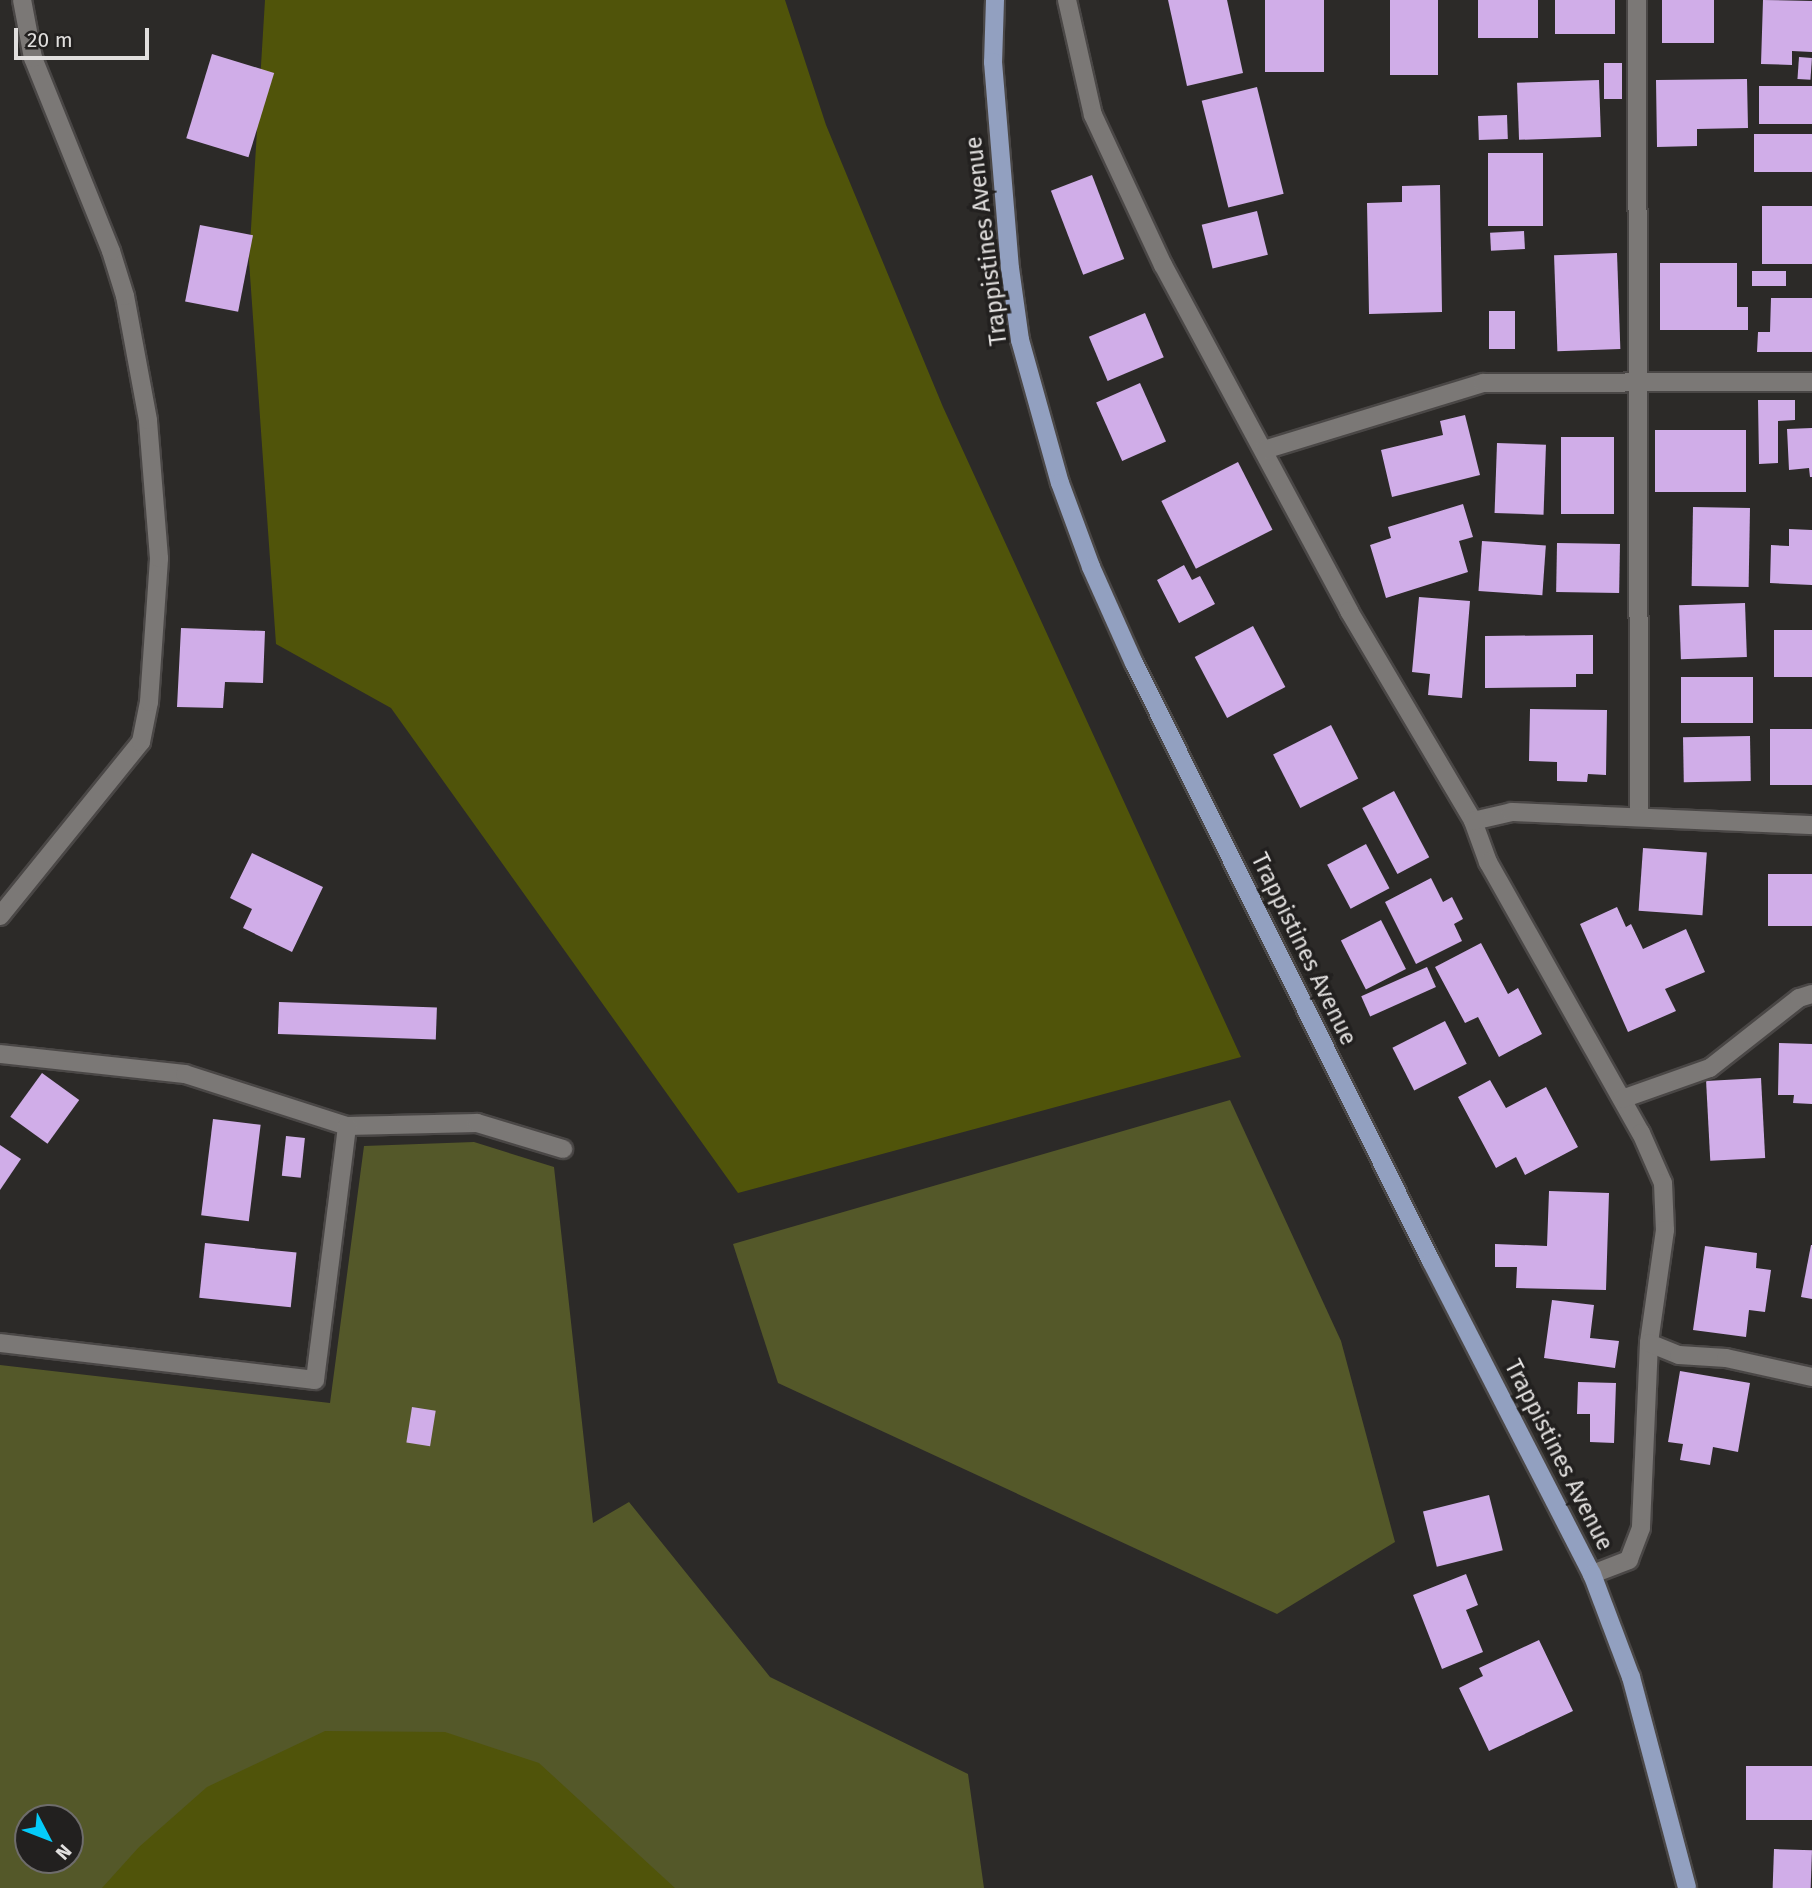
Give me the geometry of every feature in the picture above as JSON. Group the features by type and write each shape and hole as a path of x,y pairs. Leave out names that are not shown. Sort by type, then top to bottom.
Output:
{"main road":[{"name":"Trappistines Avenue","path":"995,0 993,62 1000,167 1020,340 1043,429 1091,567 1140,676 1431,1261 1592,1574 1630,1677 1687,1888"}],"street":[{"path":"0,916 141,742 149,702 159,558 148,419 125,296 111,251 33,58 22,0"},
{"path":"1067,0 1093,115 1163,265 1349,611 1473,821 1488,862 1622,1099 1663,1183 1666,1205 1649,1343 1641,1528 1629,1560 1592,1574"},
{"path":"1637,0 1639,816"},
{"path":"1264,450 1483,383 1812,382"},
{"path":"1473,821 1511,812 1812,825"},
{"path":"1622,1099 1710,1068 1800,998 1812,994"},
{"path":"0,1054 185,1074 347,1126 477,1123 563,1149"},
{"path":"0,1343 315,1380 347,1126"},
{"path":"1649,1343 1679,1355 1726,1358 1812,1377"}],"green space":[{"path":"1230,1100 1341,1341 1395,1542 1277,1614 778,1383 733,1244"},
{"path":"474,1142 554,1167 593,1523 629,1502 770,1677 968,1774 984,1888 0,1888 0,1365 330,1403 364,1146"}],"shaded area":[{"path":"265,0 785,0 826,125 943,407 1241,1057 738,1193 391,708 276,644 249,261"},
{"path":"325,1731 445,1732 539,1763 675,1888 102,1888 139,1847 207,1787"}],"building":[{"path":"1168,0 1227,0 1243,73 1187,86"},
{"path":"1265,0 1324,0 1324,72 1265,72"},
{"path":"1390,0 1438,0 1438,75 1390,75"},
{"path":"1478,0 1538,0 1538,38 1478,38"},
{"path":"1555,0 1615,0 1615,34 1555,34"},
{"path":"1662,0 1714,0 1714,43 1662,43"},
{"path":"1763,0 1812,1 1812,52 1792,51 1792,65 1761,64"},
{"path":"212,54 274,73 248,157 186,138"},
{"path":"1799,57 1812,58 1810,80 1797,79"},
{"path":"1604,63 1622,63 1622,99 1604,99"},
{"path":"1747,79 1748,128 1697,129 1697,146 1657,147 1656,80"},
{"path":"1599,80 1601,137 1519,140 1517,83"},
{"path":"1759,86 1812,86 1812,124 1759,124"},
{"path":"1257,87 1284,194 1228,208 1202,101"},
{"path":"1507,115 1508,139 1479,140 1478,116"},
{"path":"1754,134 1812,134 1812,172 1754,172"},
{"path":"1488,153 1543,153 1543,226 1488,226"},
{"path":"1092,175 1124,259 1083,275 1051,191"},
{"path":"1440,185 1442,312 1369,314 1367,203 1402,202 1402,186"},
{"path":"1762,206 1812,206 1812,264 1762,264"},
{"path":"1257,211 1268,255 1213,268 1202,225"},
{"path":"200,225 253,235 238,312 185,302"},
{"path":"1524,231 1525,249 1491,251 1490,233"},
{"path":"1617,253 1620,349 1557,351 1554,255"},
{"path":"1660,263 1737,263 1737,307 1748,307 1748,330 1660,330"},
{"path":"1752,271 1786,271 1786,286 1752,286"},
{"path":"1771,298 1812,298 1812,352 1757,352 1758,332 1770,332"},
{"path":"1489,311 1515,311 1515,349 1489,349"},
{"path":"1145,313 1164,357 1108,381 1089,337"},
{"path":"1140,383 1166,441 1122,461 1096,403"},
{"path":"1758,400 1795,400 1795,420 1778,421 1778,463 1759,464"},
{"path":"1465,415 1480,475 1392,497 1381,450 1443,435 1440,421"},
{"path":"1812,428 1810,477 1809,468 1789,470 1787,429"},
{"path":"1655,430 1746,430 1746,492 1655,492"},
{"path":"1561,437 1614,437 1614,514 1561,514"},
{"path":"1497,443 1546,445 1544,515 1495,513"},
{"path":"1238,462 1273,530 1196,569 1161,501"},
{"path":"1463,504 1473,537 1459,541 1468,572 1386,598 1370,545 1391,538 1388,527"},
{"path":"1693,507 1750,508 1749,587 1692,586"},
{"path":"1789,529 1812,530 1812,585 1770,583 1771,545 1789,546"},
{"path":"1482,541 1546,545 1542,595 1479,591"},
{"path":"1557,543 1620,544 1619,593 1556,592"},
{"path":"1184,565 1192,580 1200,576 1215,604 1179,623 1157,580"},
{"path":"1419,597 1470,601 1462,698 1428,695 1430,674 1412,672"},
{"path":"1745,603 1747,657 1681,659 1679,605"},
{"path":"1253,626 1285,687 1227,718 1195,657"},
{"path":"181,628 265,631 263,683 225,682 223,708 177,707"},
{"path":"1774,630 1812,630 1812,677 1774,677"},
{"path":"1593,635 1593,674 1576,674 1576,687 1485,688 1485,636"},
{"path":"1681,677 1753,677 1753,723 1681,723"},
{"path":"1530,709 1607,710 1606,775 1588,774 1587,782 1557,781 1557,762 1529,761"},
{"path":"1331,725 1358,778 1300,808 1273,755"},
{"path":"1770,729 1812,729 1812,785 1770,785"},
{"path":"1750,736 1751,781 1684,782 1683,737"},
{"path":"1394,791 1429,857 1397,874 1362,808"},
{"path":"1366,844 1389,888 1351,909 1327,865"},
{"path":"1643,848 1707,852 1702,915 1639,911"},
{"path":"252,853 323,887 292,952 243,928 252,909 230,898"},
{"path":"1768,874 1812,874 1812,926 1768,926"},
{"path":"1431,878 1443,902 1452,897 1463,919 1454,924 1462,941 1416,964 1385,902"},
{"path":"1617,907 1626,927 1631,924 1643,949 1686,929 1705,972 1665,989 1676,1011 1628,1032 1580,924"},
{"path":"1381,920 1406,969 1366,989 1341,940"},
{"path":"1481,943 1508,994 1518,988 1542,1034 1499,1057 1478,1017 1465,1023 1435,967"},
{"path":"1427,967 1436,987 1370,1016 1361,996"},
{"path":"279,1002 437,1008 436,1039 278,1034"},
{"path":"1445,1021 1467,1064 1414,1091 1392,1048"},
{"path":"1779,1043 1812,1044 1812,1104 1793,1103 1794,1095 1778,1095"},
{"path":"42,1073 79,1100 47,1144 10,1117"},
{"path":"1761,1078 1765,1158 1710,1161 1706,1081"},
{"path":"1490,1080 1506,1108 1546,1087 1578,1147 1525,1175 1516,1157 1496,1168 1458,1097"},
{"path":"213,1119 261,1125 249,1221 201,1215"},
{"path":"286,1136 305,1138 301,1178 282,1176"},
{"path":"0,1145 21,1159 0,1190"},
{"path":"1549,1191 1609,1193 1606,1290 1516,1288 1517,1267 1495,1267 1495,1244 1547,1246"},
{"path":"205,1243 296,1253 291,1307 199,1298"},
{"path":"1812,1245 1812,1299 1801,1297"},
{"path":"1705,1246 1757,1253 1756,1268 1771,1270 1765,1312 1749,1310 1746,1337 1693,1330"},
{"path":"1552,1300 1594,1305 1590,1338 1619,1341 1615,1368 1544,1358"},
{"path":"1680,1371 1750,1383 1738,1452 1713,1447 1710,1465 1680,1460 1683,1444 1668,1442"},
{"path":"1578,1382 1616,1383 1614,1443 1590,1442 1590,1414 1577,1414"},
{"path":"412,1407 436,1411 430,1446 406,1443"},
{"path":"1489,1495 1503,1550 1437,1567 1423,1511"},
{"path":"1466,1574 1478,1605 1466,1610 1483,1652 1442,1669 1413,1595"},
{"path":"1539,1640 1573,1711 1489,1751 1459,1688 1483,1676 1479,1668"},
{"path":"1746,1766 1812,1766 1812,1820 1746,1820"},
{"path":"1774,1849 1812,1850 1811,1888 1773,1888"}]}
